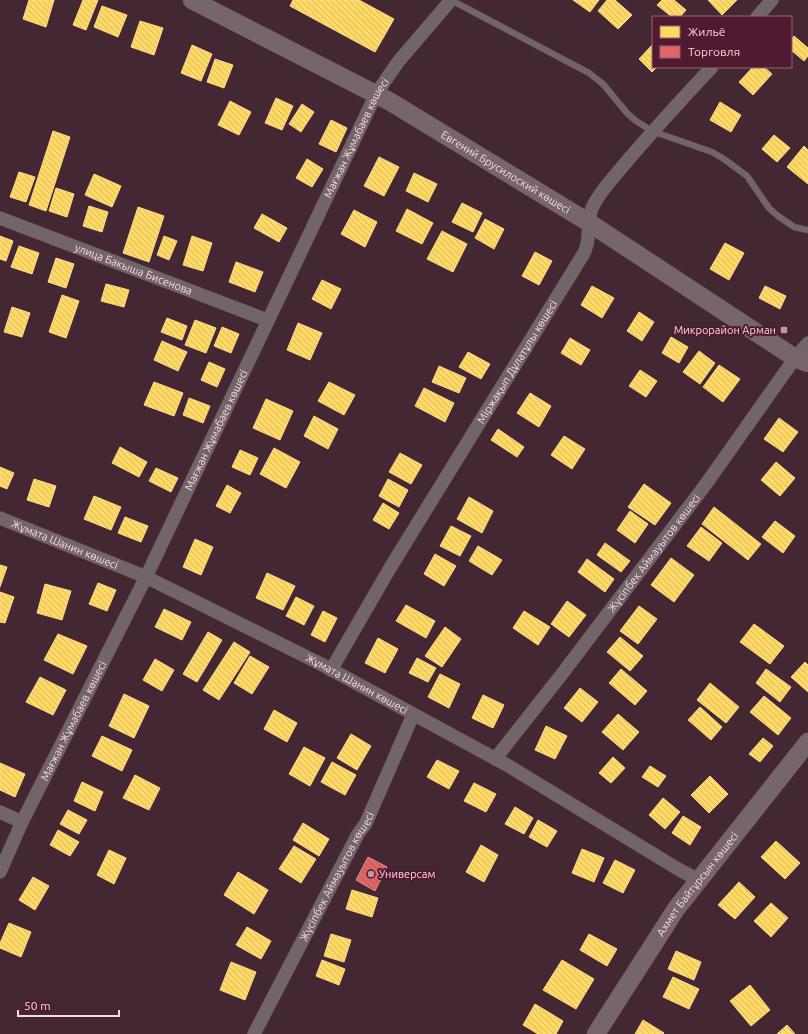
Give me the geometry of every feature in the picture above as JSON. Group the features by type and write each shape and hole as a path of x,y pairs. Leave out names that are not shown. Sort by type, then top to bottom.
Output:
{"main road":[{"name":"Евгений Брусилоский көшесі","path":"192,0 376,94 588,222 802,361"},
{"name":"Ахмет Байтұрсын көшесі","path":"596,1034 676,909 808,742"}],"street":[{"name":"Мағжан Жұмабаев көшесі","path":"0,872 22,822 146,577 267,320 376,94 398,62 451,0"},
{"path":"758,16 772,0"},
{"name":"Міржақып Дұлатұлы көшесі","path":"331,670 390,568 584,253 588,242 588,222 593,205 598,197 652,131 711,68"},
{"name":"улица Бакыша Бисенова","path":"0,218 267,320"},
{"name":"Жүсіпбек Аймауытов көшесі","path":"495,759 802,361 808,343"},
{"name":"Жұмата Шанин көшесі","path":"0,518 146,577 331,670 495,759 698,880"},
{"name":"Жүсіпбек Аймауытов көшесі","path":"254,1034 358,834 366,823 413,715"},
{"path":"0,812 22,822"}],"lane":[{"path":"451,0 589,73 603,84 627,113 652,131 712,152 737,167 747,176 769,208 778,216 794,227 808,230"}],"building: Жильё":[{"path":"29,0 54,0 46,27 23,19"},
{"path":"83,0 98,0 86,30 73,25"},
{"path":"293,0 359,0 394,19 375,52 290,6"},
{"path":"573,0 599,0 590,12"},
{"path":"607,0 615,0 632,15 618,29 598,11"},
{"path":"662,0 674,0 686,10 681,16 671,16 657,5"},
{"path":"708,0 737,0 722,15"},
{"path":"102,6 127,15 118,37 94,27"},
{"path":"140,21 163,28 154,55 131,47"},
{"path":"794,36 808,48 808,56 804,61 792,51 792,39"},
{"path":"192,45 212,54 201,81 181,73"},
{"path":"652,45 652,68 656,68 652,72 639,59"},
{"path":"215,59 233,65 224,88 207,82"},
{"path":"752,68 765,68 772,74 753,95 739,82"},
{"path":"276,98 293,106 282,130 265,123"},
{"path":"230,101 251,112 239,135 218,125"},
{"path":"720,102 741,115 731,132 710,120"},
{"path":"302,104 314,112 301,132 289,124"},
{"path":"331,120 347,128 336,152 319,144"},
{"path":"53,131 70,137 46,211 29,205"},
{"path":"774,135 790,148 777,162 762,149"},
{"path":"804,146 808,150 808,184 787,167"},
{"path":"379,157 399,167 384,196 364,186"},
{"path":"307,159 323,169 312,187 296,178"},
{"path":"19,172 35,177 26,202 10,197"},
{"path":"414,173 437,184 428,202 406,191"},
{"path":"94,174 121,186 112,207 85,195"},
{"path":"56,188 74,194 67,217 49,211"},
{"path":"462,203 482,213 473,232 452,222"},
{"path":"89,206 108,212 102,232 83,226"},
{"path":"138,207 164,216 149,262 123,253"},
{"path":"407,209 433,223 422,244 396,231"},
{"path":"354,210 377,222 365,247 341,234"},
{"path":"262,214 287,228 279,242 254,228"},
{"path":"485,219 504,229 494,249 475,238"},
{"path":"442,231 467,244 453,272 427,259"},
{"path":"0,236 13,241 6,261 0,259"},
{"path":"164,236 177,241 169,260 157,255"},
{"path":"192,236 212,243 203,271 183,265"},
{"path":"725,243 744,253 729,280 710,269"},
{"path":"19,246 39,253 32,274 11,267"},
{"path":"535,252 552,261 539,285 522,276"},
{"path":"56,258 74,264 66,288 48,282"},
{"path":"236,262 263,272 255,292 229,282"},
{"path":"322,280 341,289 331,309 312,299"},
{"path":"106,284 129,290 124,307 101,301"},
{"path":"592,286 614,298 602,318 581,305"},
{"path":"765,286 786,296 780,309 759,298"},
{"path":"62,295 79,301 66,338 49,332"},
{"path":"12,307 30,313 22,337 4,332"},
{"path":"639,312 654,322 642,341 627,331"},
{"path":"167,318 187,326 182,340 161,332"},
{"path":"195,320 216,328 206,353 185,345"},
{"path":"298,323 322,333 310,360 287,350"},
{"path":"222,327 239,334 231,353 214,346"},
{"path":"671,337 688,347 679,363 662,353"},
{"path":"570,338 590,350 581,365 561,353"},
{"path":"162,341 187,352 178,371 154,360"},
{"path":"699,351 715,363 700,384 683,372"},
{"path":"468,352 490,364 481,379 459,367"},
{"path":"209,362 225,369 217,387 201,380"},
{"path":"719,365 740,379 723,402 703,387"},
{"path":"439,366 466,378 459,393 432,382"},
{"path":"640,370 657,381 646,397 629,386"},
{"path":"154,382 183,393 174,416 144,405"},
{"path":"329,382 355,395 344,415 318,401"},
{"path":"424,388 454,403 445,422 415,406"},
{"path":"530,393 551,406 539,427 517,413"},
{"path":"189,398 210,406 203,423 183,415"},
{"path":"266,399 293,411 280,440 253,428"},
{"path":"314,416 338,429 328,449 304,436"},
{"path":"779,418 798,432 783,452 764,439"},
{"path":"498,429 524,447 517,457 491,440"},
{"path":"564,436 585,449 572,469 551,455"},
{"path":"120,447 147,462 139,477 112,463"},
{"path":"274,448 300,462 286,488 260,474"},
{"path":"240,450 258,458 250,475 232,467"},
{"path":"400,453 422,465 411,484 389,472"},
{"path":"776,462 795,478 780,496 761,480"},
{"path":"0,467 14,473 7,489 0,486"},
{"path":"156,468 178,478 171,492 149,481"},
{"path":"34,479 56,486 49,507 27,500"},
{"path":"388,479 408,490 399,507 379,496"},
{"path":"644,484 671,503 655,525 628,507"},
{"path":"227,485 241,493 230,513 216,506"},
{"path":"94,496 121,507 111,530 84,519"},
{"path":"469,497 493,511 482,533 457,519"},
{"path":"383,503 399,513 389,529 373,520"},
{"path":"714,507 761,544 748,560 702,524"},
{"path":"630,511 648,524 635,543 617,530"},
{"path":"125,517 148,526 141,542 118,533"},
{"path":"775,521 795,536 783,553 762,537"},
{"path":"451,526 471,536 460,556 440,546"},
{"path":"701,527 722,543 709,561 687,546"},
{"path":"195,539 213,547 201,575 183,567"},
{"path":"605,543 630,561 621,572 597,555"},
{"path":"478,546 502,560 492,575 469,561"},
{"path":"435,554 456,566 444,586 424,574"},
{"path":"671,558 694,575 674,602 651,585"},
{"path":"587,559 614,579 605,592 578,572"},
{"path":"0,565 7,567 0,587"},
{"path":"267,573 295,586 283,610 256,598"},
{"path":"98,583 116,590 107,611 89,604"},
{"path":"45,584 71,591 62,620 37,613"},
{"path":"0,592 14,597 5,623 0,622"},
{"path":"296,597 314,606 304,625 286,616"},
{"path":"567,601 586,615 569,637 551,624"},
{"path":"406,605 435,621 426,638 396,621"},
{"path":"639,606 657,619 638,644 620,631"},
{"path":"164,609 191,622 182,640 155,627"},
{"path":"323,611 337,618 325,642 311,635"},
{"path":"524,611 550,627 538,645 513,628"},
{"path":"754,624 784,646 770,664 740,642"},
{"path":"445,627 461,639 442,667 425,656"},
{"path":"208,632 222,640 197,682 183,674"},
{"path":"58,634 87,646 73,674 44,660"},
{"path":"620,637 643,656 630,671 607,652"},
{"path":"378,638 398,649 385,673 365,663"},
{"path":"234,642 250,652 219,700 203,690"},
{"path":"250,656 269,667 252,694 234,683"},
{"path":"417,658 436,668 428,682 409,673"},
{"path":"155,659 174,670 162,691 143,680"},
{"path":"805,662 808,665 808,692 791,677"},
{"path":"621,669 647,691 635,705 609,683"},
{"path":"766,669 791,687 780,702 756,683"},
{"path":"440,674 460,684 449,708 428,697"},
{"path":"40,677 66,690 53,715 26,702"},
{"path":"710,683 739,707 726,723 697,700"},
{"path":"580,688 598,702 582,722 564,708"},
{"path":"124,694 149,706 134,738 109,726"},
{"path":"483,695 504,705 493,728 472,718"},
{"path":"764,696 791,718 778,735 750,712"},
{"path":"700,707 722,727 711,740 688,720"},
{"path":"274,710 297,723 287,742 264,729"},
{"path":"618,714 639,732 623,750 602,732"},
{"path":"546,726 567,736 555,759 535,750"},
{"path":"351,734 371,746 357,770 337,758"},
{"path":"102,736 132,750 122,771 92,756"},
{"path":"763,738 773,746 760,762 749,754"},
{"path":"304,747 325,758 310,786 289,774"},
{"path":"613,757 625,768 611,783 599,773"},
{"path":"437,760 459,771 449,789 427,777"},
{"path":"332,762 356,775 345,795 321,782"},
{"path":"0,763 25,774 15,797 0,790"},
{"path":"650,766 666,776 658,787 642,777"},
{"path":"135,775 160,788 149,810 123,798"},
{"path":"710,776 728,794 709,813 691,795"},
{"path":"82,782 103,792 95,811 74,801"},
{"path":"474,783 496,794 486,812 464,801"},
{"path":"663,798 680,812 665,829 649,815"},
{"path":"515,807 533,818 524,834 505,824"},
{"path":"68,810 87,820 79,834 60,824"},
{"path":"683,816 701,827 690,845 672,833"},
{"path":"538,820 557,831 547,847 529,837"},
{"path":"303,823 329,839 319,856 293,840"},
{"path":"58,830 79,842 70,856 50,845"},
{"path":"776,841 800,863 785,879 761,857"},
{"path":"481,845 498,855 484,882 466,872"},
{"path":"294,846 316,859 301,883 279,869"},
{"path":"582,849 604,858 594,882 572,873"},
{"path":"109,850 126,858 114,884 97,875"},
{"path":"615,860 635,870 623,893 603,883"},
{"path":"238,872 268,890 254,914 224,895"},
{"path":"33,877 49,886 35,910 19,900"},
{"path":"739,882 755,897 735,919 718,905"},
{"path":"352,890 378,898 372,917 346,909"},
{"path":"771,903 788,918 771,937 754,921"},
{"path":"9,923 31,932 21,957 0,948 0,943"},
{"path":"247,927 271,941 261,959 236,945"},
{"path":"331,934 351,940 344,962 324,956"},
{"path":"589,934 617,949 607,966 580,950"},
{"path":"676,951 701,962 694,980 668,969"},
{"path":"322,960 345,969 339,985 316,976"},
{"path":"562,960 594,979 576,1009 543,990"},
{"path":"231,962 256,972 245,1000 220,990"},
{"path":"673,977 699,989 689,1009 663,997"},
{"path":"750,985 770,1010 751,1026 730,1001"},
{"path":"535,1004 563,1021 556,1034 538,1034 523,1025"},
{"path":"643,1020 664,1033 635,1034"},
{"path":"787,1025 795,1034 777,1034"}],"building: Торговля":[{"path":"368,857 387,867 375,891 356,880"}],"place":[{"name":"Микрорайон Арман","path":"784,330"},
{"name":"Универсам","path":"371,874"}]}
